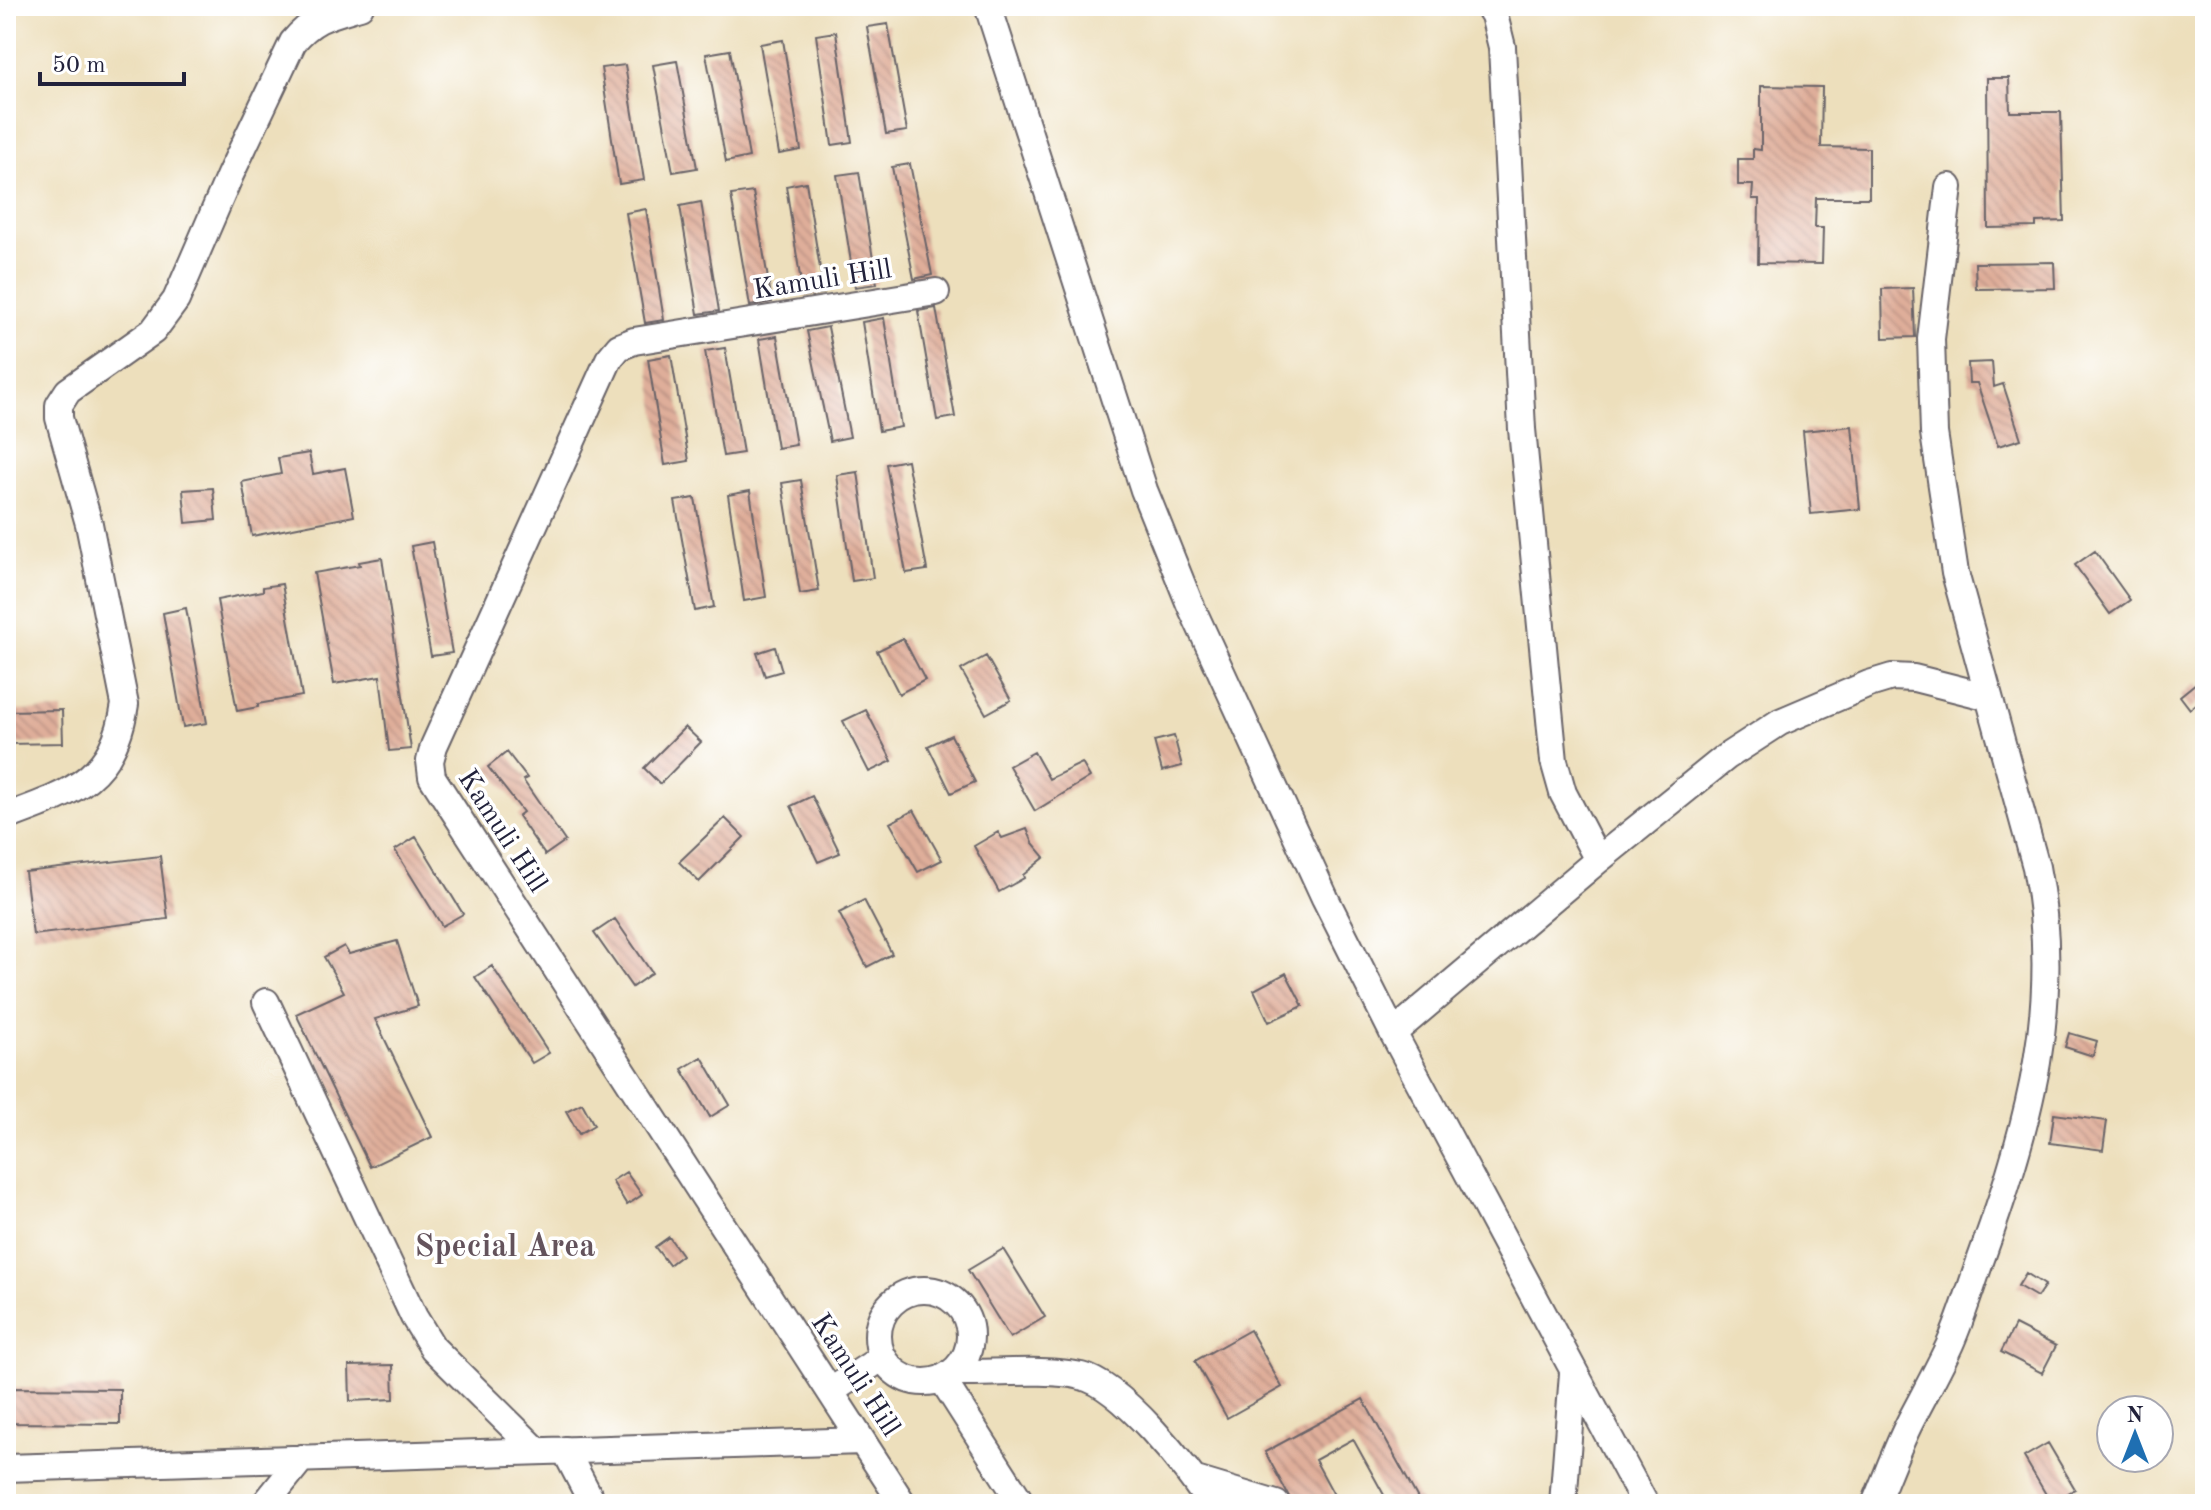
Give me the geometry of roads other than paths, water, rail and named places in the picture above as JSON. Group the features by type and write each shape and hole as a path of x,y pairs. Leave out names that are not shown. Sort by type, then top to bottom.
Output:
{"street":[{"path":"6,817 46,802 96,773 112,751 122,727 125,704 97,559 59,418 59,405 68,391 153,331 176,300 230,175 293,42 306,26 320,17 360,6"},
{"path":"988,6 1144,490 1189,602 1325,898 1393,1033 1645,1504"},
{"path":"1488,6 1494,15 1502,47 1522,429 1554,761 1563,793 1598,860"},
{"path":"1875,1504 1909,1424 1951,1343 2010,1178 2031,1097 2046,1000 2044,906 1955,573 1934,433 1931,339 1949,187"},
{"name":"Kamuli Hill","path":"903,1504 432,777 430,761 434,746 602,374 619,347 634,341 936,292"},
{"path":"1393,1033 1726,757 1780,722 1892,677 1914,678 1989,697"},
{"path":"266,1002 414,1317 433,1348 536,1450"},
{"path":"947,1376 966,1355 971,1333 964,1311 939,1292 907,1293 889,1306 879,1325 879,1346 888,1366 907,1379 930,1382 947,1376 1083,1376 1118,1396 1196,1480 1210,1504"},
{"path":"831,1391 883,1357"},
{"path":"1563,1504 1573,1373"},
{"path":"947,1376 1022,1504"},
{"path":"6,1468 862,1441"},
{"path":"565,1450 593,1504"},
{"path":"265,1504 302,1458"},
{"path":"1196,1480 1276,1504"}],"district":[{"name":"Special Area","path":"505,1245"}]}
